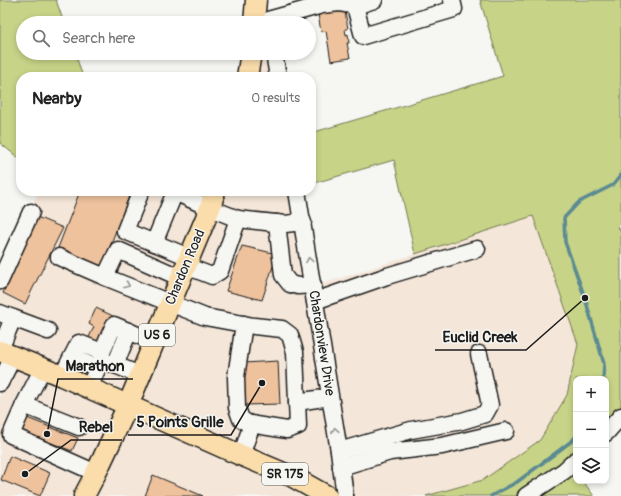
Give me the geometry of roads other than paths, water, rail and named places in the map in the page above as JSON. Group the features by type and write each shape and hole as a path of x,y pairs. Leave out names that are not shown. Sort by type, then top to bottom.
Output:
{"main road":[{"path":"256,0 262,16"},
{"path":"248,72 250,60"},
{"name":"Chardon Road","path":"84,496 128,405 213,200"},
{"name":"SR 175","path":"4,353 62,376 241,456 293,477 327,496"}],"street":[{"path":"264,16 265,0"},
{"path":"283,16 322,4 339,2 355,6 374,0"},
{"path":"355,6 364,36 454,9 452,0"},
{"path":"275,60 277,72"},
{"path":"139,196 125,231 154,243 185,267"},
{"path":"154,243 172,196"},
{"path":"196,196 213,200 238,219 277,224 303,222"},
{"name":"Chardonview Drive","path":"298,196 345,496"},
{"path":"0,282 31,212"},
{"path":"105,276 118,250 185,267 212,276 220,271 238,219"},
{"path":"277,224 283,275 290,284 314,293 386,276 476,249"},
{"path":"58,257 205,317 282,329 290,335 295,352 298,426 287,430 249,424 241,419 237,408 236,377 244,324"},
{"path":"0,383 4,353 6,316 48,331"},
{"path":"89,388 104,361 114,325 154,342"},
{"path":"62,376 79,343 104,361 140,375"},
{"path":"339,451 411,430 462,421 485,414 490,405 479,354"},
{"path":"43,368 11,435 96,473"},
{"path":"298,402 330,397"},
{"path":"24,405 79,427"},
{"path":"609,430 621,416"},
{"path":"241,456 252,424"},
{"path":"341,467 390,452 442,446 506,431"},
{"path":"526,496 564,471 573,463"}],"waterway":[{"path":"603,376 604,364 585,298 565,242 564,218 579,202 613,185 621,175"},
{"path":"491,496 517,482 573,440"}],"place":[{"name":"Euclid Creek","path":"585,298"},
{"name":"5 Points Grille","path":"262,383"},
{"name":"Marathon","path":"47,434"},
{"name":"Rebel","path":"25,474"}]}
